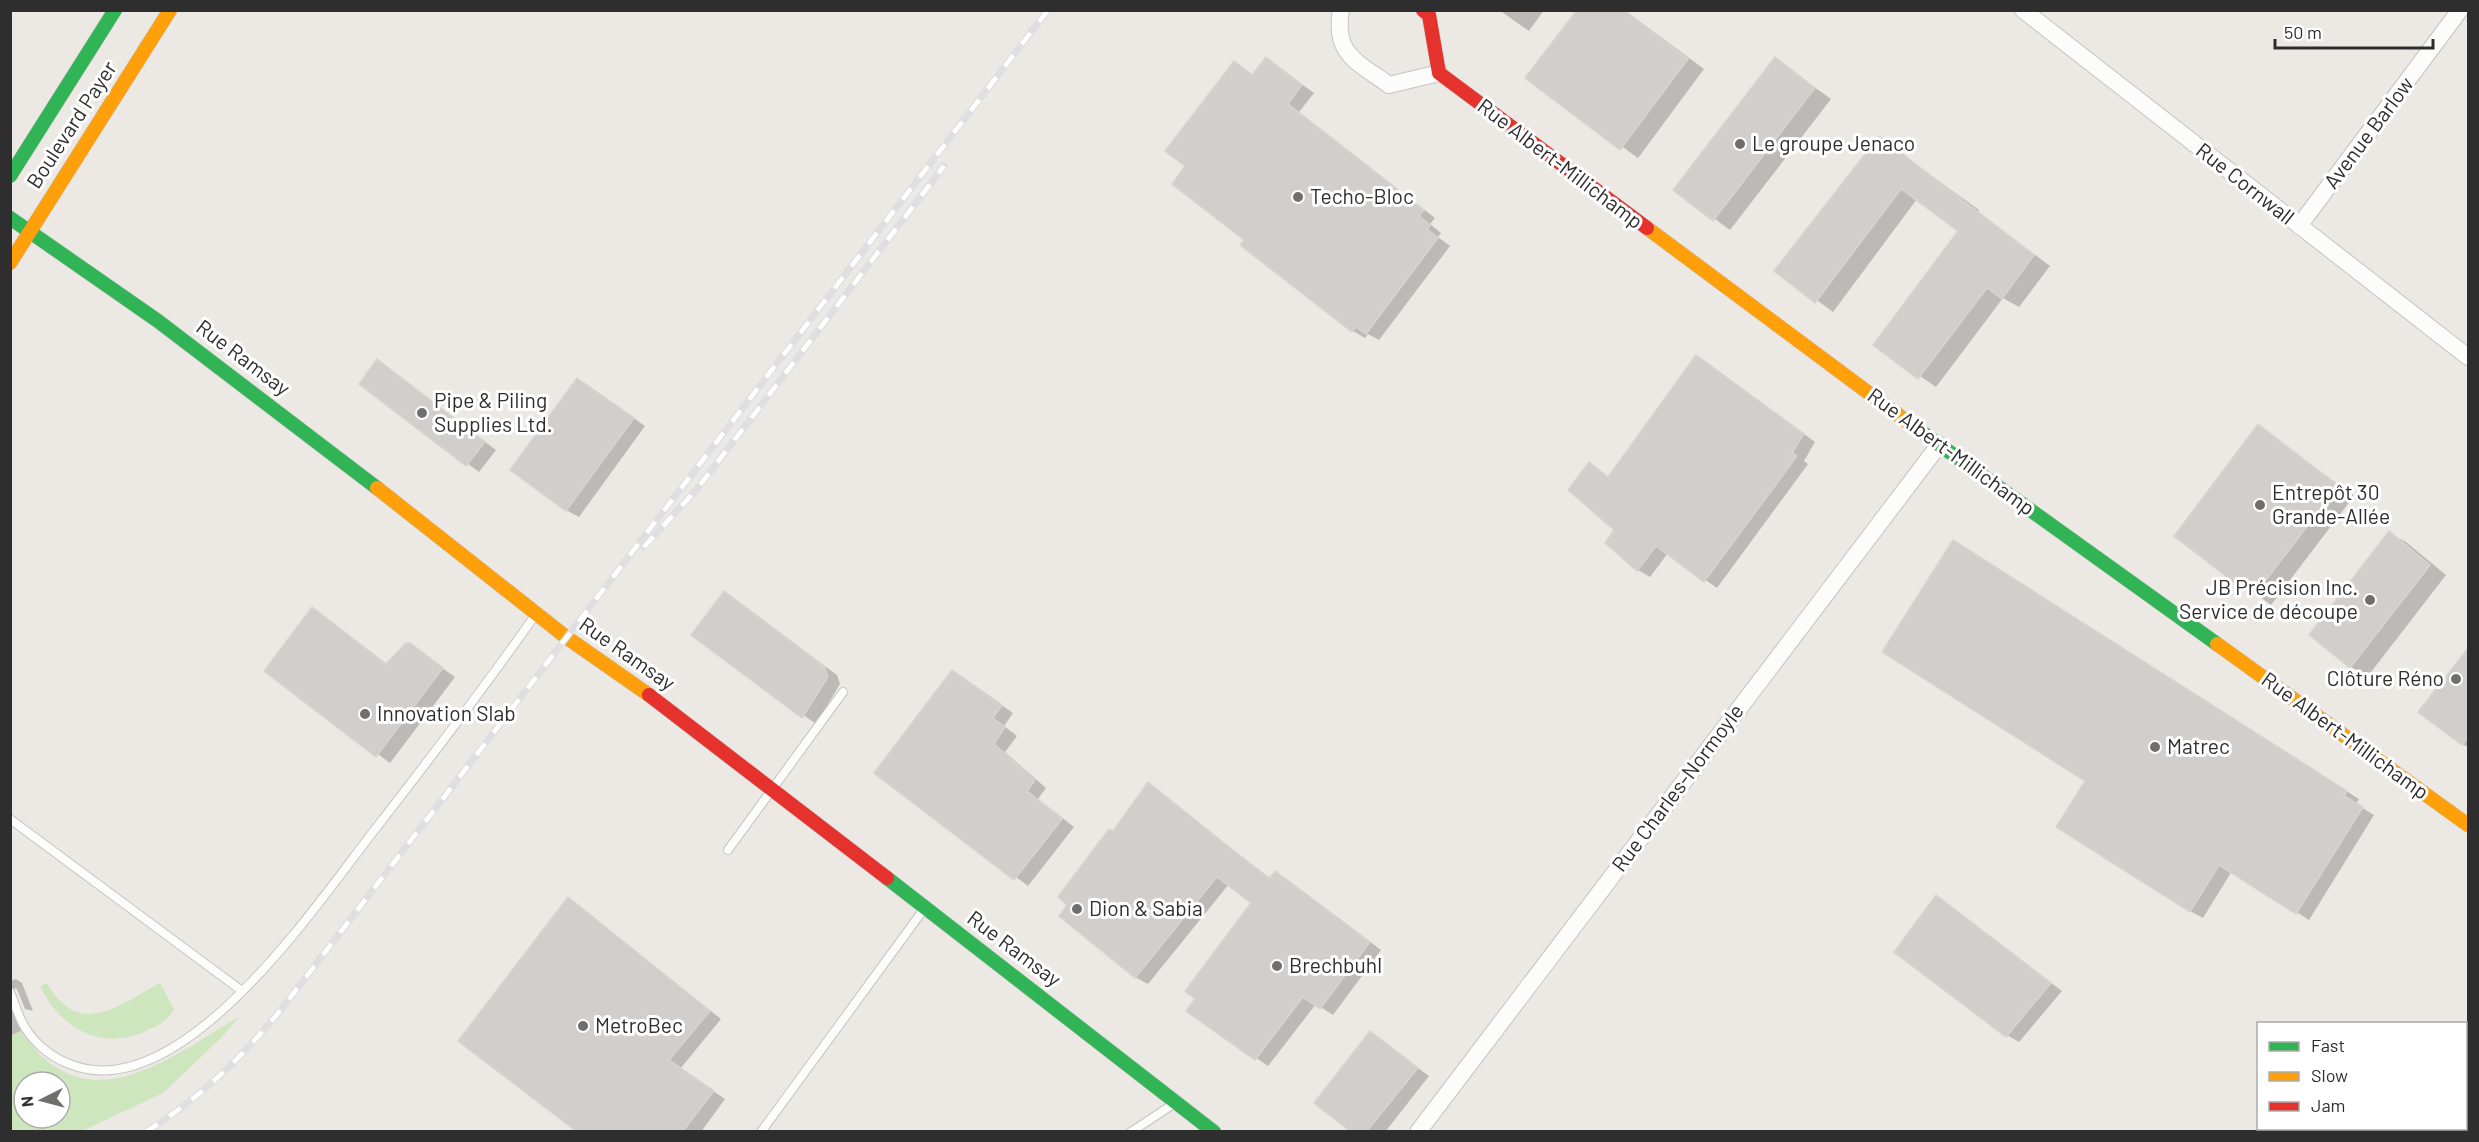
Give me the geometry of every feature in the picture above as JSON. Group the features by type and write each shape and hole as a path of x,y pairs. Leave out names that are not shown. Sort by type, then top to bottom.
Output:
{"street":[{"name":"Boulevard Payer","path":"10,176 115,10"},
{"name":"Boulevard Payer","path":"10,263 170,10"},
{"path":"1341,10 1338,25 1346,53 1389,85 1439,73 1429,15 1423,10"},
{"name":"Rue Cornwall","path":"2023,10 2469,357"},
{"name":"Avenue Barlow","path":"2299,226 2460,10"},
{"name":"Rue Albert-Millichamp","path":"1439,73 1939,445 2469,825"},
{"name":"Rue Ramsay","path":"10,218 158,321 309,434 536,613 665,706 1214,1131"},
{"name":"Rue Charles-Normoyle","path":"1418,1131 1939,445"}],"lane":[{"path":"10,992 26,1029 41,1047 65,1063 90,1072 118,1070 143,1064 187,1040 272,962 476,699 536,613"},
{"path":"728,850 774,792 843,692"},
{"path":"10,819 242,991"},
{"path":"761,1131 925,908"},
{"path":"1131,1131 1178,1102"}],"green space":[{"path":"47,983 59,1000 72,1010 85,1014 99,1013 114,1008 160,983 174,1009 166,1020 146,1031 129,1037 113,1039 98,1037 70,1024 59,1014 48,1001 40,986"},
{"path":"239,1017 223,1036 163,1093 82,1131 11,1131 11,1036 21,1031 46,1060 63,1070 12,1070 12,1130 72,1130 72,1075 99,1080 127,1076 184,1050"}],"building":[{"path":"1577,10 1622,10 1688,59 1620,150 1525,78"},
{"name":"Techo-Bloc","path":"1266,57 1302,85 1288,104 1424,210 1419,216 1430,225 1427,229 1438,238 1366,334 1356,327 1352,332 1240,245 1244,240 1172,184 1185,166 1165,151 1234,61 1252,75"},
{"name":"Le groupe Jenaco","path":"1775,57 1815,88 1713,221 1673,190"},
{"path":"1879,136 2034,255 2002,299 1987,288 1918,379 1873,345 1958,231 1901,189 1815,303 1774,271"},
{"path":"1696,355 1804,434 1792,453 1797,456 1704,582 1656,546 1637,571 1605,543 1614,530 1568,490 1589,462 1608,477"},
{"name":"Pipe & Piling Supplies Ltd.","path":"377,359 485,442 466,466 359,384"},
{"path":"577,378 634,418 566,511 510,470"},
{"name":"Entrepôt 30 Grande-Allée","path":"2258,424 2338,486 2253,597 2174,536"},
{"name":"JB Précision Inc. Service de découpe","path":"2389,531 2430,565 2350,668 2309,635"},
{"name":"Matrec","path":"1953,540 2347,791 2344,796 2363,807 2296,914 2219,865 2190,912 2056,827 2085,781 1882,652"},
{"path":"724,591 824,666 828,677 802,718 691,635"},
{"name":"Innovation Slab","path":"312,607 386,664 406,643 410,643 443,668 376,757 264,671"},
{"name":"Clôture Réno","path":"2469,647 2469,736 2462,745 2418,712"},
{"path":"952,670 1002,705 993,718 1005,727 994,744 1035,780 1027,791 1062,819 1014,880 874,773"},
{"path":"1148,782 1269,879 1275,871 1370,942 1320,1009 1303,997 1255,1060 1186,1011 1195,999 1185,991 1251,903 1217,877 1135,978 1059,916 1067,905 1058,897 1109,829 1113,831"},
{"path":"1936,895 2051,983 2006,1037 1894,952"},
{"name":"MetroBec","path":"568,897 710,1011 669,1060 714,1091 683,1131 576,1131 458,1041"},
{"path":"1370,1031 1418,1068 1367,1131 1350,1131 1314,1103"}],"railway":[{"path":"146,1132 185,1105 220,1075 283,1007 1048,10"},
{"path":"644,547 697,489 944,166"}],"traffic: fast":[{"path":"10,176 115,10"},
{"path":"10,218 158,321 377,488"},
{"path":"1909,423 2217,644"},
{"path":"887,878 1214,1132"}],"traffic: slow":[{"path":"10,263 170,10"},
{"path":"1647,228 1909,423"},
{"path":"377,488 566,637 649,695"},
{"path":"2217,644 2468,825"}],"traffic: jam":[{"path":"1423,10 1429,15 1439,73 1647,228"},
{"path":"649,695 887,878"}],"place":[{"name":"Le groupe Jenaco","path":"1740,144"},
{"name":"Techo-Bloc","path":"1298,197"},
{"name":"Pipe & Piling Supplies Ltd.","path":"422,413"},
{"name":"Entrepôt 30 Grande-Allée","path":"2260,505"},
{"name":"JB Précision Inc. Service de découpe","path":"2370,600"},
{"name":"Clôture Réno","path":"2456,679"},
{"name":"Innovation Slab","path":"365,714"},
{"name":"Matrec","path":"2155,747"},
{"name":"Dion & Sabia","path":"1077,909"},
{"name":"Brechbuhl","path":"1277,966"},
{"name":"MetroBec","path":"583,1026"}]}
